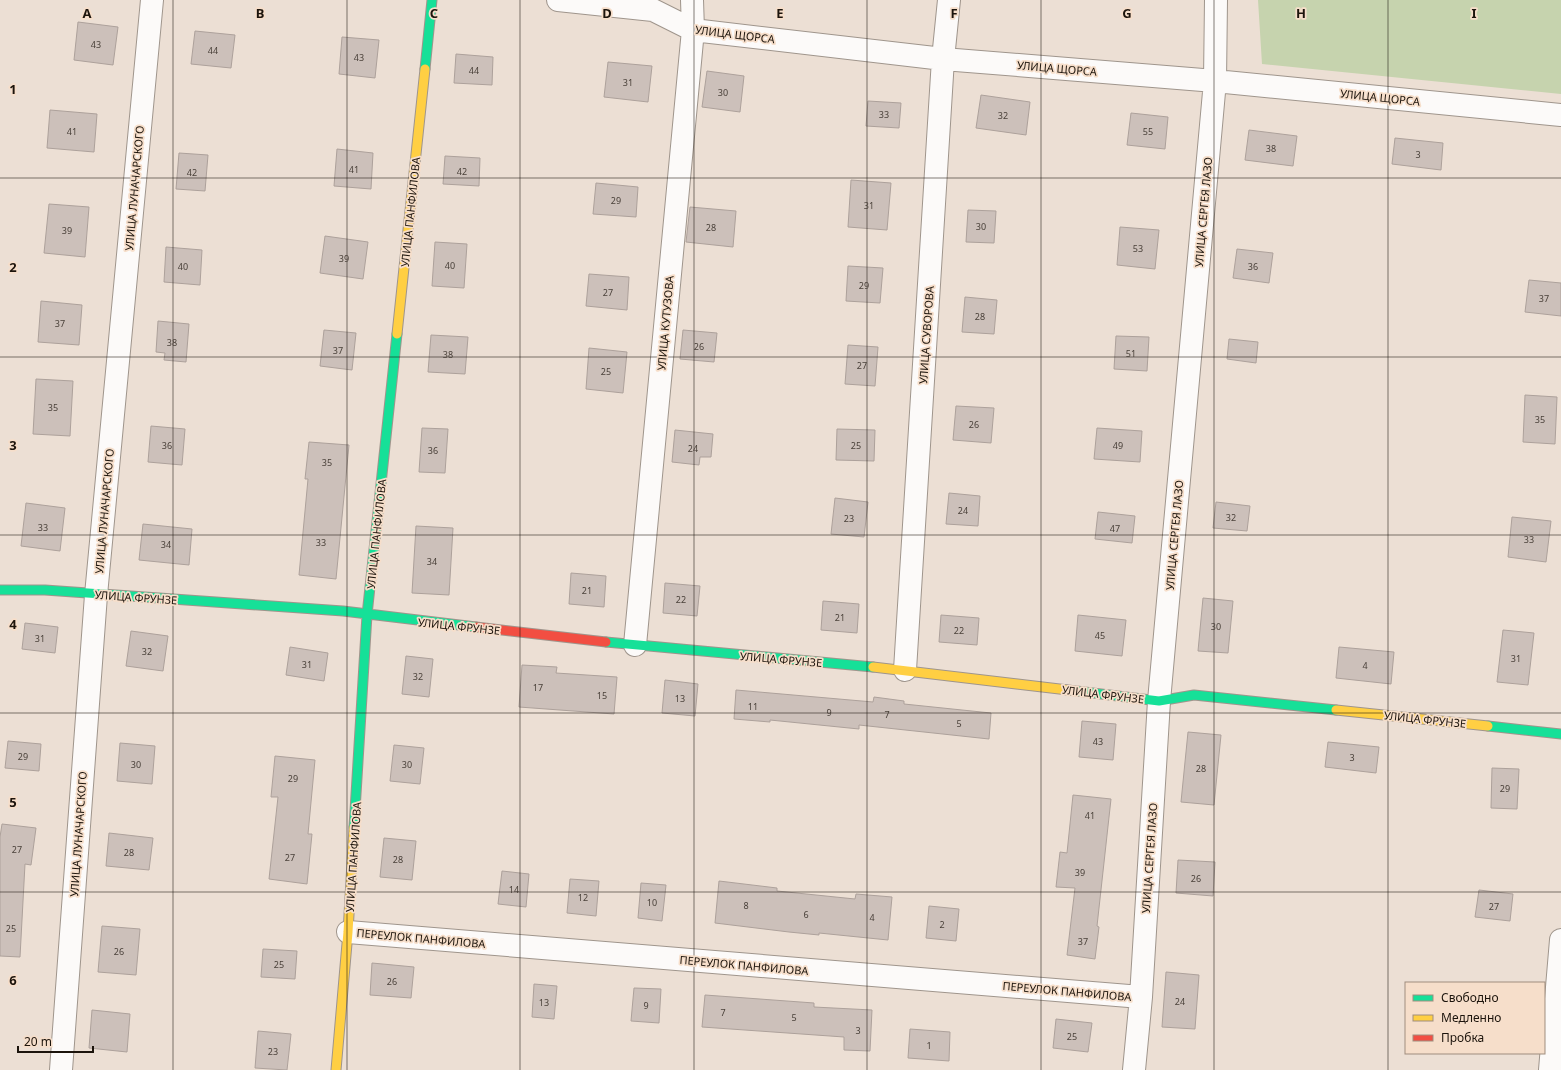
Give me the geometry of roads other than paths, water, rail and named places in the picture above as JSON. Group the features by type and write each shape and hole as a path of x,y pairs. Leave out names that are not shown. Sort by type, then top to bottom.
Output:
{"street":[{"name":"УЛИЦА ЛУНАЧАРСКОГО","path":"61,1070 96,595 152,0"},
{"name":"УЛИЦА ПАНФИЛОВА","path":"336,1070 348,932 367,615 432,0"},
{"name":"УЛИЦА ЩОРСА","path":"558,0 653,10 693,30 944,59 1215,81 1561,115"},
{"name":"УЛИЦА КУТУЗОВА","path":"634,645 693,30 692,0"},
{"name":"УЛИЦА СУВОРОВА","path":"905,670 949,0"},
{"name":"УЛИЦА СЕРГЕЯ ЛАЗО","path":"1134,1070 1159,701 1215,81 1216,0"},
{"name":"УЛИЦА ФРУНЗЕ","path":"0,590 45,590 96,595 343,611 634,645 905,670 1159,701 1194,695 1561,734"},
{"name":"ПЕРЕУЛОК ПАНФИЛОВА","path":"348,932 1140,997"},
{"path":"1550,1070 1561,940"}]}
